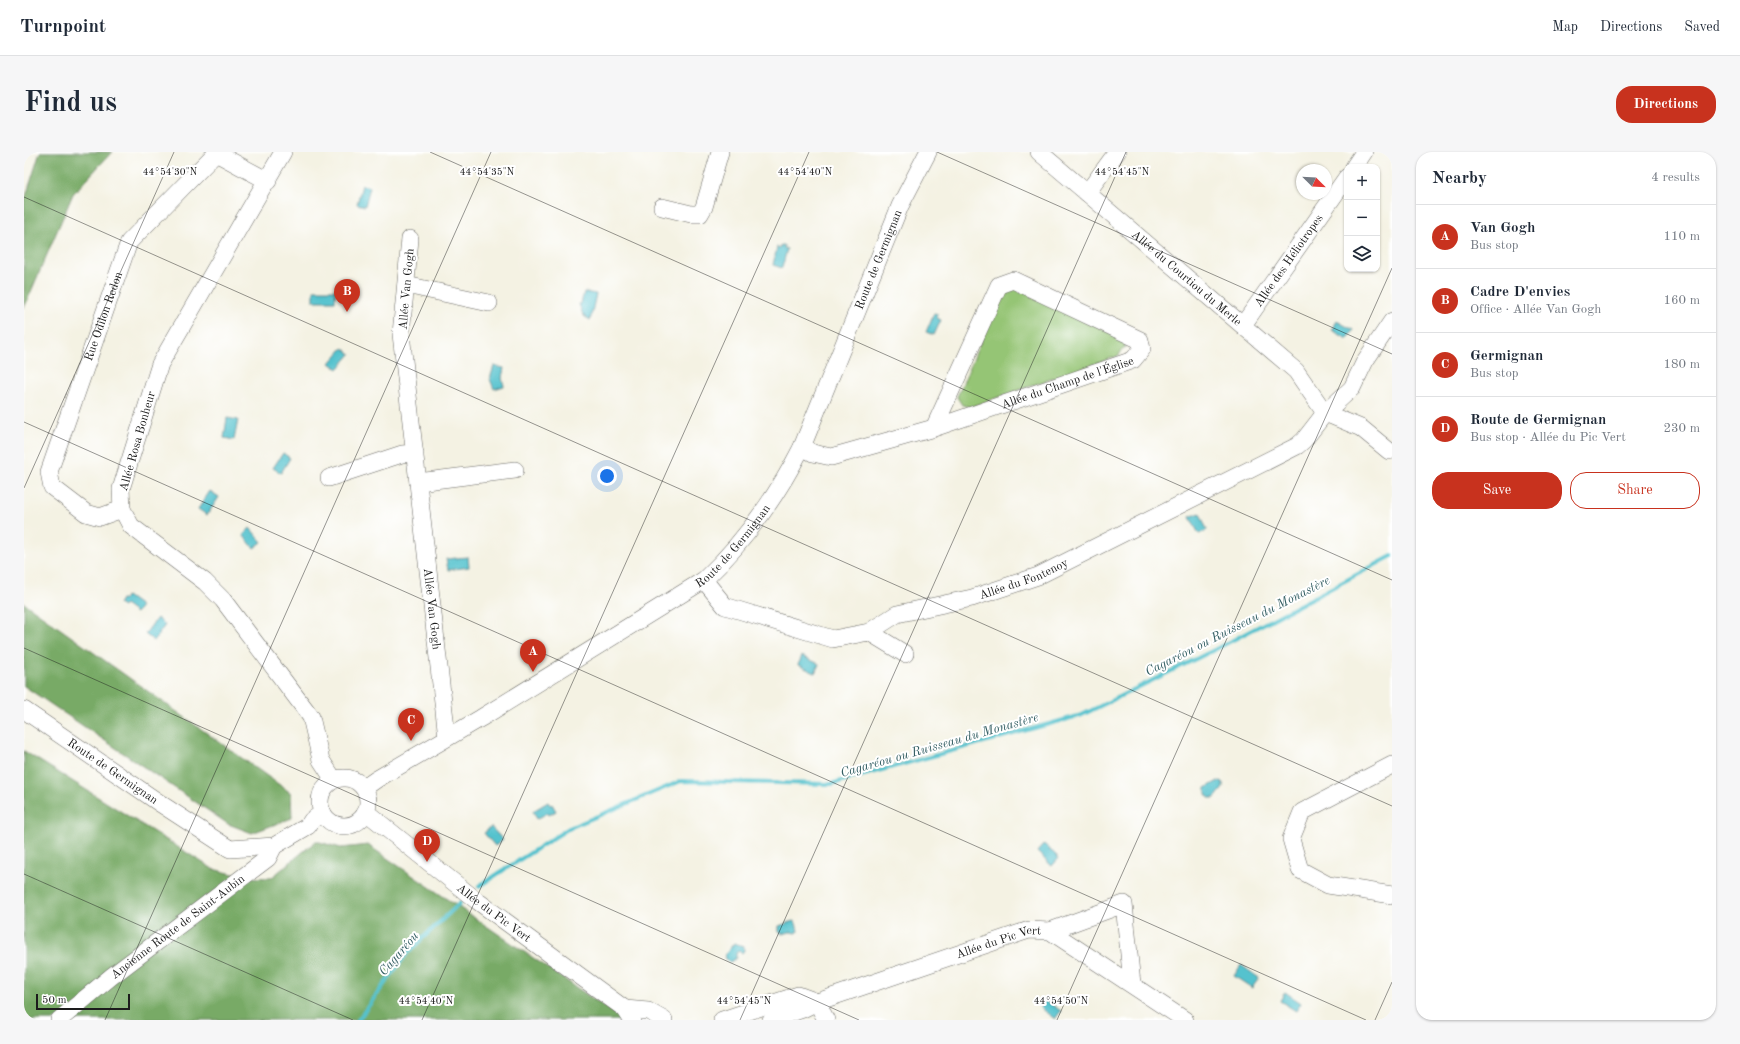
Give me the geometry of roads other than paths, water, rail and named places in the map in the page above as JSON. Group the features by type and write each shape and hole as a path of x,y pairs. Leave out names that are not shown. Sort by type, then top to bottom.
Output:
{"street":[{"name":"Allée Rosa Bonheur","path":"284,152 160,364 121,489 122,509 131,526 205,582 223,600 311,717 321,760 334,780"},
{"path":"662,207 691,214 700,214 704,208 720,152"},
{"name":"Route de Germignan","path":"364,788 481,718 704,580 718,567 766,508 787,476 802,447 900,206 928,152"},
{"name":"Allée du Courtiou du Merle","path":"1039,152 1296,371 1325,413"},
{"path":"1088,193 1117,152"},
{"path":"1356,164 1364,152"},
{"name":"Rue Odilon Redon","path":"122,509 100,517 86,513 52,487 49,472 129,242 216,153 268,181"},
{"name":"Allée des Héliotropes","path":"1243,325 1344,181"},
{"name":"Allée Van Gogh","path":"410,239 401,334 447,737"},
{"name":"Allée du Champ de l'Église","path":"802,447 813,453 832,457 934,428 1133,360 1142,349 1140,340 1013,280 999,285 934,428"},
{"path":"406,285 489,303"},
{"name":"Allée du Fontenoy","path":"704,580 725,606 833,639 869,632 897,614 972,598 1038,576 1297,446 1304,440 1325,413 1352,388 1365,361 1392,321"},
{"path":"1325,413 1361,428 1388,452"},
{"path":"328,478 402,454 415,453"},
{"path":"418,482 514,470"},
{"path":"869,632 906,654"},
{"name":"Route de Germignan","path":"27,710 162,804 230,849 274,846 308,826 312,820 323,813"},
{"path":"1392,765 1302,812 1291,839 1300,870 1328,885 1392,895"},
{"path":"351,778 364,788 368,801 365,814 355,824 340,826 333,824 323,813 320,806 323,790 334,780 351,778"},
{"name":"Allée du Pic Vert","path":"365,814 371,816 476,900 628,1015 648,1011 664,1020"},
{"name":"Ancienne Route de Saint-Aubin","path":"59,1020 112,976 268,858 274,846"},
{"path":"1050,931 1124,904 1132,984"},
{"name":"Allée du Pic Vert","path":"771,1020 803,1009 817,1002 1029,930 1050,931 1185,1020"},
{"path":"722,1020 798,994 817,1002 826,1020"}],"water":[{"path":"362,185 370,187 365,206 357,204"},
{"path":"781,245 784,245 784,248 787,249 782,268 773,265 777,247 780,248"},
{"path":"314,290 336,290 335,301 314,301"},
{"path":"584,292 596,294 590,321 583,315 579,304 581,304"},
{"path":"934,313 938,314 937,318 941,320 934,335 926,332"},
{"path":"1337,321 1353,330 1348,339 1332,330"},
{"path":"343,348 351,354 338,369 330,363"},
{"path":"494,366 504,368 502,378 504,386 494,389 490,379"},
{"path":"227,418 238,420 234,440 224,438"},
{"path":"283,453 290,458 281,473 273,468"},
{"path":"210,491 219,497 207,515 198,509"},
{"path":"1200,513 1207,530 1199,534 1190,517"},
{"path":"250,528 262,542 254,548 243,535"},
{"path":"468,557 469,567 448,570 446,559"},
{"path":"127,596 141,606 136,613 125,605 123,607 118,604 121,599 123,600"},
{"path":"157,618 165,625 154,641 145,634"},
{"path":"802,656 819,664 815,673 798,665"},
{"path":"1218,781 1223,783 1223,788 1215,798 1209,798 1206,794 1206,788"},
{"path":"548,802 550,805 552,804 556,811 549,815 547,813 537,819 533,811"},
{"path":"491,827 503,840 495,846 484,833"},
{"path":"1044,844 1059,858 1052,866 1037,852"},
{"path":"793,921 796,923 797,933 790,932 782,934 779,932 779,926"},
{"path":"734,943 743,946 744,950 742,953 739,951 736,953 736,958 730,962 726,959 725,955"},
{"path":"1241,965 1259,978 1252,988 1234,976"},
{"path":"1285,992 1301,1003 1296,1011 1280,1001"},
{"path":"1045,1000 1061,1011 1055,1019 1040,1008"}],"waterway":[{"name":"Cagaréou ou Ruisseau du Monastère","path":"479,886 569,828 681,781 831,784 1082,715 1214,650 1392,556"},
{"name":"Cagaréou","path":"358,1020 408,952 460,903"}],"place":[{"name":"Cadre D'envies","path":"347,312"},
{"name":"Van Gogh","path":"533,672"},
{"name":"Germignan","path":"411,741"},
{"name":"Route de Germignan","path":"427,862"}]}
